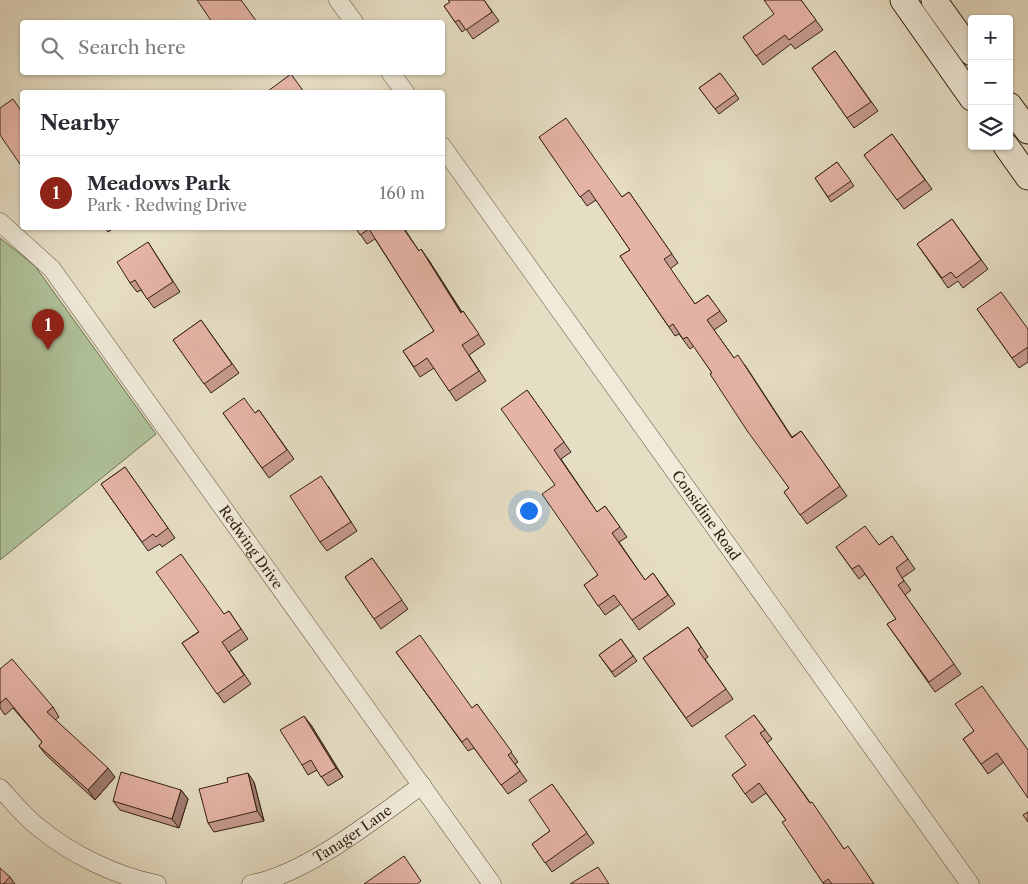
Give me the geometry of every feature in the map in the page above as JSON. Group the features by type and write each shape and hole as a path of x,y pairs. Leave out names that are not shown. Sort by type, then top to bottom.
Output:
{"main road":[{"path":"903,0 968,92"},
{"path":"934,0 968,47"},
{"path":"1013,110 1028,131"},
{"path":"1009,150 1028,177"}],"street":[{"path":"338,0 353,20"},
{"path":"392,75 403,90"},
{"name":"Considine Road","path":"445,150 970,884"},
{"name":"Redwing Drive","path":"0,222 52,269 492,884"},
{"name":"Tanager Lane","path":"251,884 290,871 356,833 422,786"},
{"path":"0,788 38,828 96,864 139,881 157,884"}],"green space":[{"path":"0,238 35,266 156,434 0,560"}],"building":[{"path":"197,0 241,0 256,20 211,20"},
{"path":"448,0 484,0 492,12 466,30 459,20 455,22 444,6 450,2"},
{"path":"764,0 801,0 816,20 789,40 785,35 756,56 743,37 774,14"},
{"path":"835,51 871,102 847,118 812,68"},
{"path":"720,73 736,94 715,109 699,88"},
{"path":"292,75 303,90 269,90"},
{"path":"13,99 20,109 20,164 0,135 0,108"},
{"path":"566,118 622,197 629,192 672,254 664,259 695,304 708,295 720,311 707,320 734,358 738,355 792,438 801,431 840,486 800,515 784,492 789,488 748,432 710,374 712,373 687,337 683,339 673,324 669,327 620,256 630,250 589,190 580,197 539,137"},
{"path":"892,134 925,180 897,200 864,155"},
{"path":"837,162 851,181 828,197 815,178"},
{"path":"952,219 981,260 956,278 951,272 942,278 917,244"},
{"path":"357,230 368,230 360,235"},
{"path":"370,230 404,230 419,251 421,249 461,313 463,311 479,334 462,345 479,371 449,391 427,358 414,367 403,351 434,331"},
{"path":"148,242 173,282 147,299 135,280 130,283 117,262"},
{"path":"1001,292 1028,329 1028,347 1012,358 977,309"},
{"path":"201,320 232,364 204,384 173,340"},
{"path":"527,390 564,442 554,450 597,512 605,506 620,527 612,533 645,580 653,573 668,595 632,620 614,595 598,606 584,585 598,575 542,494 555,485 501,409"},
{"path":"244,398 255,413 259,410 287,450 262,468 223,413"},
{"path":"125,467 168,528 156,537 153,534 142,542 101,484"},
{"path":"321,476 351,522 320,542 290,496"},
{"path":"865,526 879,545 892,536 908,559 896,568 904,581 898,585 954,664 929,682 887,624 896,619 859,565 852,569 836,547"},
{"path":"181,554 224,614 229,611 241,629 222,642 244,675 217,694 182,643 199,632 156,572"},
{"path":"372,558 402,600 374,619 345,577"},
{"path":"688,627 701,647 698,650 726,689 686,718 643,658"},
{"path":"420,635 472,708 477,704 512,752 508,755 520,771 501,785 467,738 462,742 396,652"},
{"path":"621,639 633,656 612,672 599,655"},
{"path":"12,659 53,707 47,712 108,768 88,790 39,746 42,742 6,698 0,703 0,669"},
{"path":"982,686 1028,750 1028,798 997,753 981,764 963,739 974,731 955,704"},
{"path":"754,715 765,730 760,733 810,803 812,802 844,849 848,846 874,884 832,884 828,879 823,883 782,822 786,820 759,783 745,794 732,775 746,765 725,736"},
{"path":"304,716 336,768 321,777 311,760 302,765 280,730"},
{"path":"121,772 181,790 172,819 113,801"},
{"path":"248,773 257,811 208,823 199,789 228,782 227,778"},
{"path":"552,784 587,833 545,863 532,844 550,831 529,800"},
{"path":"1028,812 1028,822 1023,815"},
{"path":"404,856 421,881 417,884 364,884"},
{"path":"598,867 609,884 570,884"},
{"path":"0,868 10,877 3,884 0,884"}],"place":[{"name":"Meadows Park","path":"48,350"}]}
